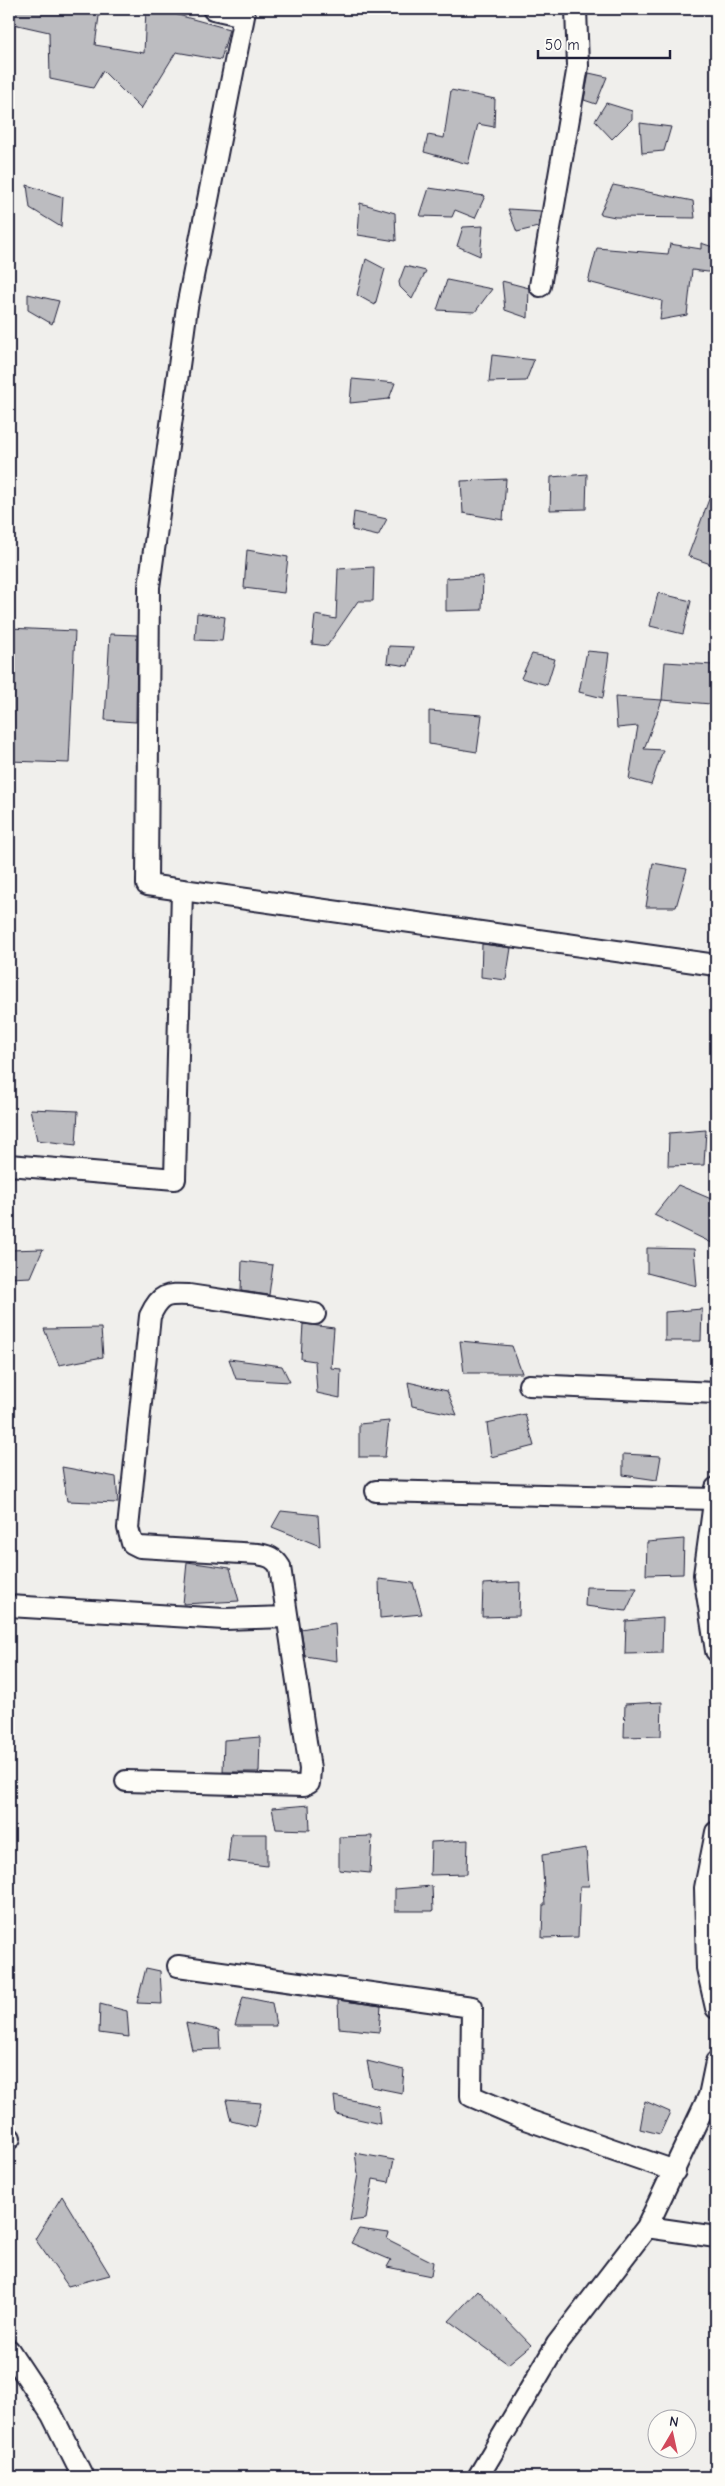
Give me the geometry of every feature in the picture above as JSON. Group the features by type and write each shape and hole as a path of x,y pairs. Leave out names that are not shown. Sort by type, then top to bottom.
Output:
{"street":[{"path":"213,9 245,12 187,306 150,587 147,886 716,965"},
{"path":"540,286 578,66 576,9"},
{"path":"9,1165 175,1178 182,890"},
{"path":"126,1781 307,1785 310,1769 280,1567 273,1558 258,1554 140,1547 132,1544 128,1528 150,1316 161,1297 174,1294 189,1295 315,1314"},
{"path":"528,1386 716,1393"},
{"path":"376,1490 715,1494 713,1521 704,1575 716,1651"},
{"path":"9,1606 224,1619 286,1617"},
{"path":"716,1832 705,1888 707,1968 716,2008"},
{"path":"178,1966 472,2007 471,2096 522,2118 675,2170"},
{"path":"478,2477 557,2344 647,2227 709,2096 716,2062"},
{"path":"647,2227 716,2237"},
{"path":"9,2350 52,2414 82,2477"}],"building":[{"path":"9,9 100,9 95,45 144,53 146,9 156,9 229,29 221,60 176,52 141,109 103,71 93,88 50,79 49,32 9,23"},
{"path":"589,73 607,77 596,104 584,100"},
{"path":"451,90 495,99 494,127 478,124 468,164 424,152 428,135 444,138"},
{"path":"606,103 632,111 632,119 612,139 595,121"},
{"path":"640,123 671,127 664,151 642,153"},
{"path":"27,185 63,197 61,227 30,208"},
{"path":"613,185 693,201 695,218 615,217 600,214"},
{"path":"429,188 485,196 475,218 455,210 452,217 420,216"},
{"path":"360,203 395,213 396,241 358,235"},
{"path":"508,209 541,211 538,227 517,232"},
{"path":"483,226 480,256 457,246 463,227"},
{"path":"701,243 716,248 716,273 692,270 687,315 660,320 662,301 588,282 597,248 668,254 670,244 701,249"},
{"path":"366,259 385,269 375,305 357,295"},
{"path":"405,266 426,271 412,299 400,287 399,282"},
{"path":"447,280 492,289 475,312 437,310"},
{"path":"502,281 529,288 528,318 505,310"},
{"path":"28,294 59,301 52,324 28,310"},
{"path":"492,355 534,360 526,381 489,382"},
{"path":"352,379 395,383 389,399 350,403"},
{"path":"587,474 586,509 550,510 551,477"},
{"path":"506,479 503,520 463,513 461,481"},
{"path":"716,484 716,566 688,556"},
{"path":"354,512 387,519 378,536 352,530"},
{"path":"247,550 288,557 284,593 244,588"},
{"path":"374,567 373,601 358,601 327,646 312,644 315,615 336,619 338,569"},
{"path":"483,576 482,610 446,611 446,578"},
{"path":"658,593 691,601 683,634 650,626"},
{"path":"197,613 225,617 222,641 195,640"},
{"path":"9,628 75,631 69,763 9,761 11,671 9,671"},
{"path":"110,634 137,635 136,722 105,720"},
{"path":"389,646 413,647 408,666 387,663"},
{"path":"587,651 609,653 603,698 579,692"},
{"path":"532,654 555,659 547,685 521,678"},
{"path":"665,662 714,665 711,704 662,700"},
{"path":"615,697 662,700 644,749 663,750 651,785 629,779 638,726 617,728"},
{"path":"429,711 482,715 477,752 429,744"},
{"path":"653,863 687,869 676,907 646,907"},
{"path":"482,944 511,948 506,980 481,977"},
{"path":"30,1109 78,1111 76,1145 37,1140"},
{"path":"706,1130 704,1165 668,1166 669,1133"},
{"path":"678,1185 716,1201 716,1245 654,1215"},
{"path":"647,1248 694,1249 697,1286 647,1273"},
{"path":"43,1249 31,1277 9,1278 9,1250"},
{"path":"242,1261 273,1265 269,1295 241,1291"},
{"path":"702,1309 701,1341 665,1341 665,1312"},
{"path":"303,1324 334,1328 331,1368 341,1369 340,1398 317,1393 315,1361 301,1359"},
{"path":"101,1328 103,1357 59,1365 44,1329"},
{"path":"460,1341 512,1346 522,1373 464,1373"},
{"path":"229,1359 282,1366 290,1382 236,1379"},
{"path":"408,1382 447,1391 457,1415 412,1406"},
{"path":"525,1414 534,1446 491,1457 487,1423"},
{"path":"389,1421 385,1457 359,1457 359,1424"},
{"path":"623,1454 661,1456 657,1480 623,1475"},
{"path":"62,1467 116,1477 118,1503 67,1501"},
{"path":"281,1511 318,1515 320,1546 272,1527"},
{"path":"684,1539 683,1574 646,1575 647,1542"},
{"path":"187,1562 230,1568 239,1601 183,1604"},
{"path":"379,1579 413,1583 422,1614 380,1618"},
{"path":"520,1582 519,1616 482,1617 483,1584"},
{"path":"586,1587 637,1588 626,1611 585,1606"},
{"path":"663,1618 662,1653 625,1654 626,1621"},
{"path":"335,1623 337,1661 305,1656 301,1629"},
{"path":"662,1702 661,1736 624,1737 625,1704"},
{"path":"260,1737 259,1772 223,1772 224,1740"},
{"path":"309,1805 310,1830 276,1829 272,1808"},
{"path":"231,1834 267,1834 267,1866 228,1861"},
{"path":"372,1836 370,1873 339,1870 339,1837"},
{"path":"468,1840 467,1874 430,1875 431,1842"},
{"path":"586,1848 589,1886 580,1886 578,1937 542,1938 543,1905 545,1905 542,1855"},
{"path":"432,1886 433,1911 395,1911 395,1889"},
{"path":"146,1968 160,1971 162,2004 137,2003"},
{"path":"243,1997 272,2003 276,2026 235,2026"},
{"path":"338,2000 381,2006 379,2032 339,2028"},
{"path":"100,2004 127,2011 129,2037 99,2033"},
{"path":"186,2023 219,2030 220,2049 192,2050"},
{"path":"367,2061 404,2070 402,2093 372,2087"},
{"path":"334,2096 378,2106 380,2124 336,2114"},
{"path":"226,2100 261,2103 256,2127 231,2121"},
{"path":"645,2101 670,2112 660,2134 640,2129"},
{"path":"355,2153 394,2160 389,2182 373,2179 366,2219 350,2221 358,2174"},
{"path":"62,2196 110,2275 68,2286 35,2239"},
{"path":"359,2229 389,2233 387,2239 433,2262 431,2276 387,2267 391,2260 351,2243"},
{"path":"478,2290 531,2345 508,2364 449,2321"}]}
